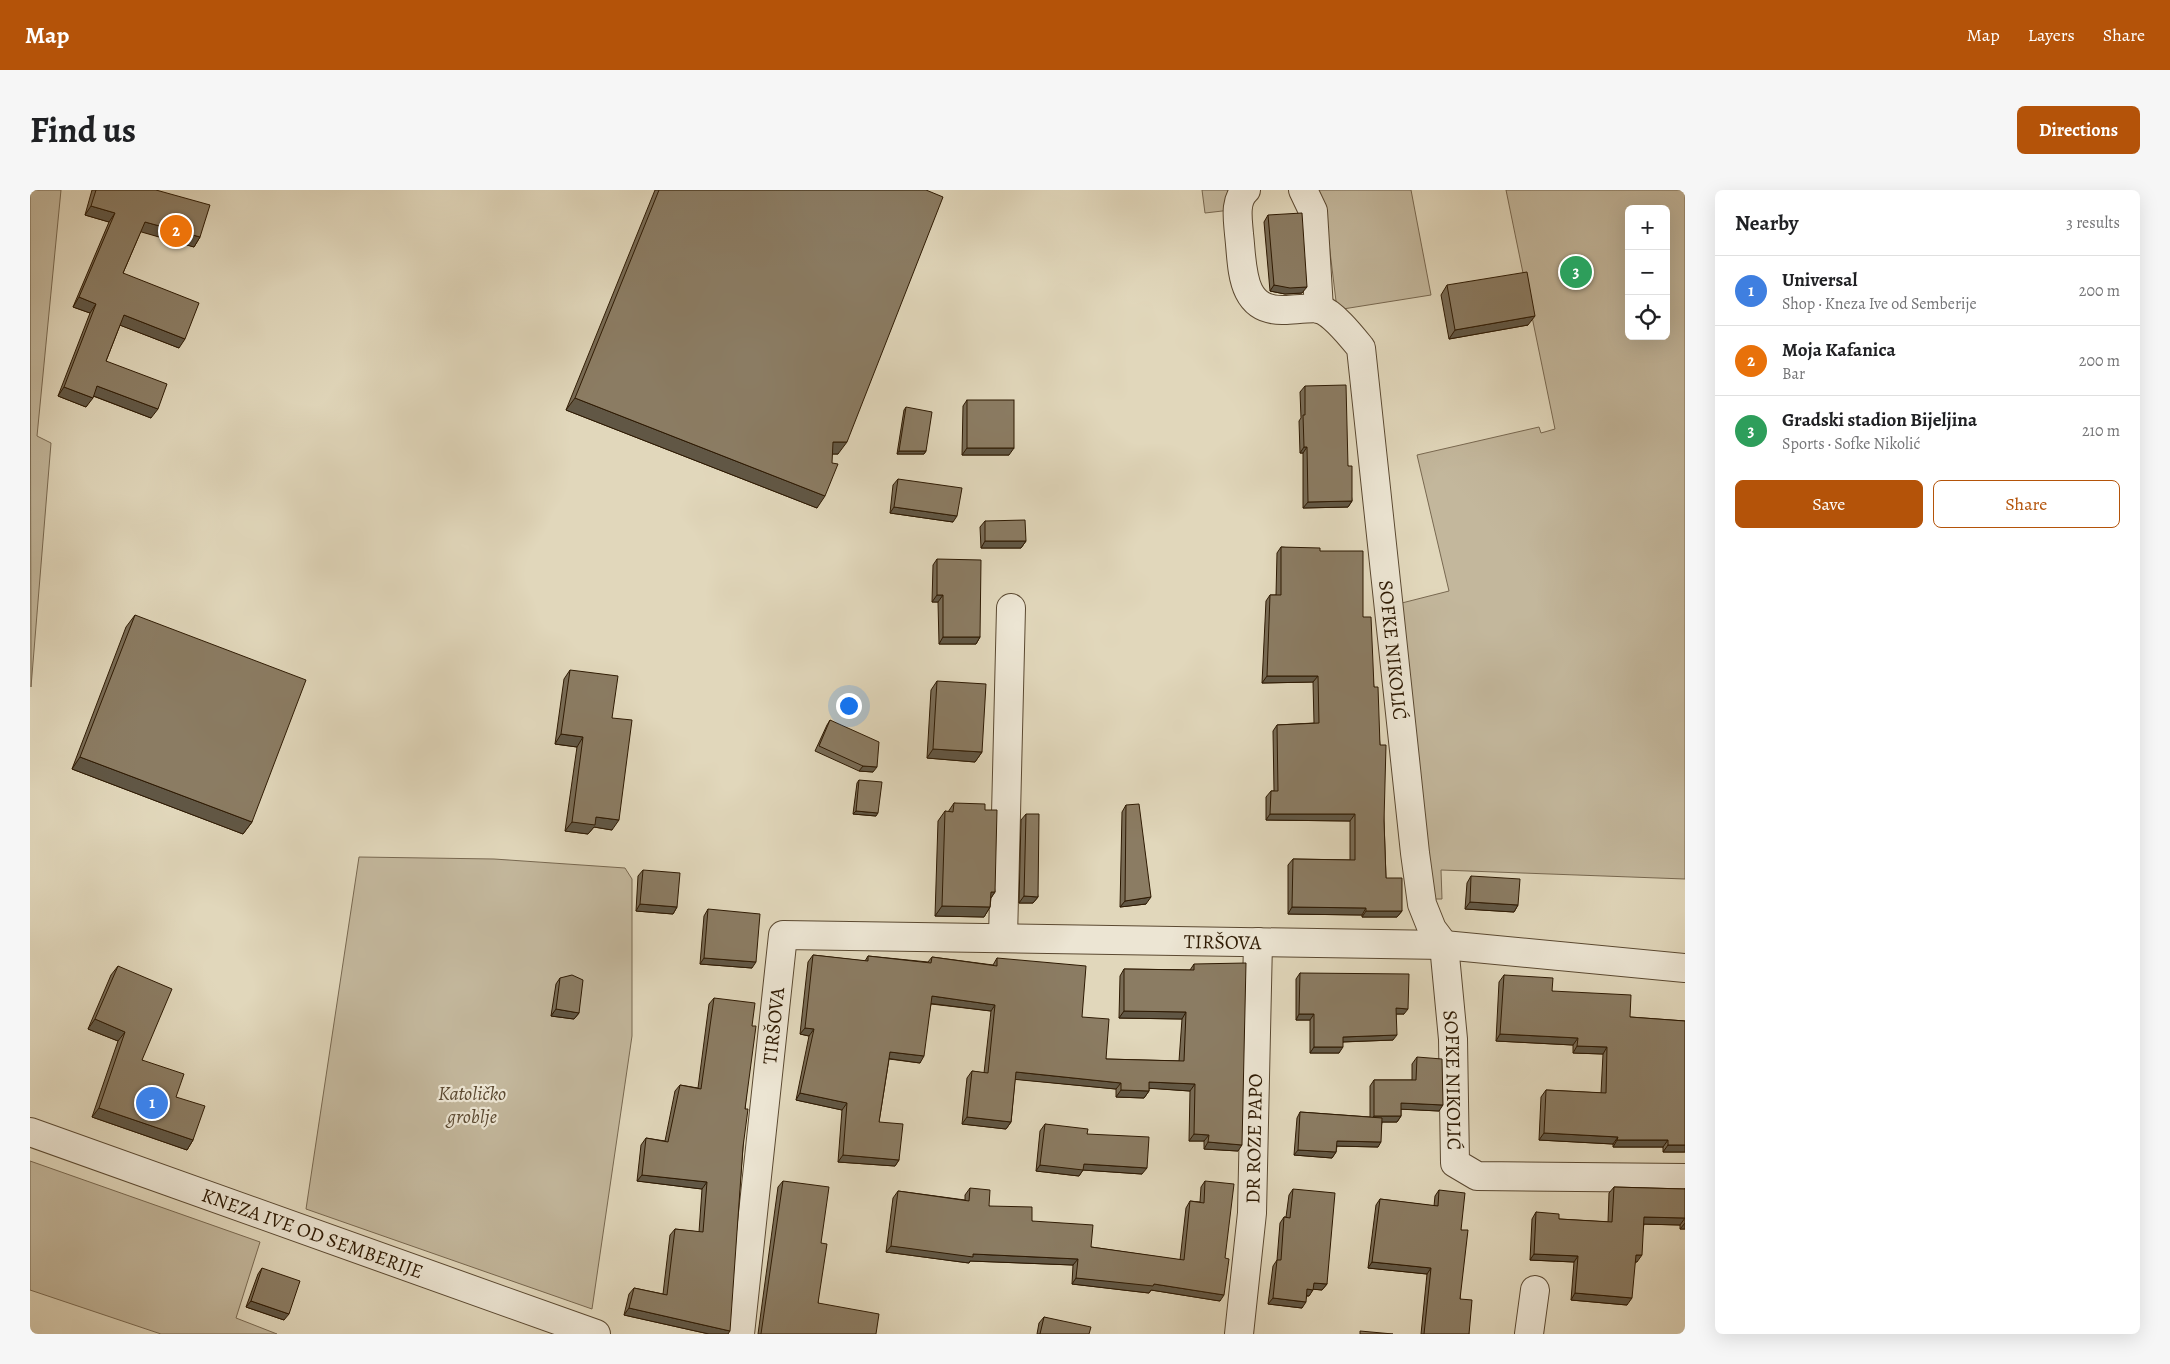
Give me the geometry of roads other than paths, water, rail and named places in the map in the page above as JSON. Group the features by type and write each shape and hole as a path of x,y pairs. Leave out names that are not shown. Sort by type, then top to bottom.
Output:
{"street":[{"path":"1246,190 1242,193 1237,211 1244,280 1253,300 1271,311 1319,309 1313,211 1303,190"},
{"name":"SOFKE NIKOLIĆ","path":"1319,309 1345,328 1361,348 1422,904 1432,929 1444,945 1453,1039 1455,1164 1477,1176 1685,1178"},
{"path":"1003,938 1011,608"},
{"name":"TIRŠOVA","path":"740,1334 783,935 1444,945"},
{"name":"DR ROZE PAPO","path":"1239,1334 1252,1213 1258,942"},
{"path":"1444,945 1685,968"},
{"name":"KNEZA IVE OD SEMBERIJE","path":"30,1132 596,1334"},
{"path":"1529,1334 1535,1290"}],"place":[{"name":"Moja Kafanica","path":"176,231"},
{"name":"Gradski stadion Bijeljina","path":"1576,272"},
{"name":"Universal","path":"152,1103"}],"park label":[{"name":"Katoličko groblje","path":"472,1104"}]}
